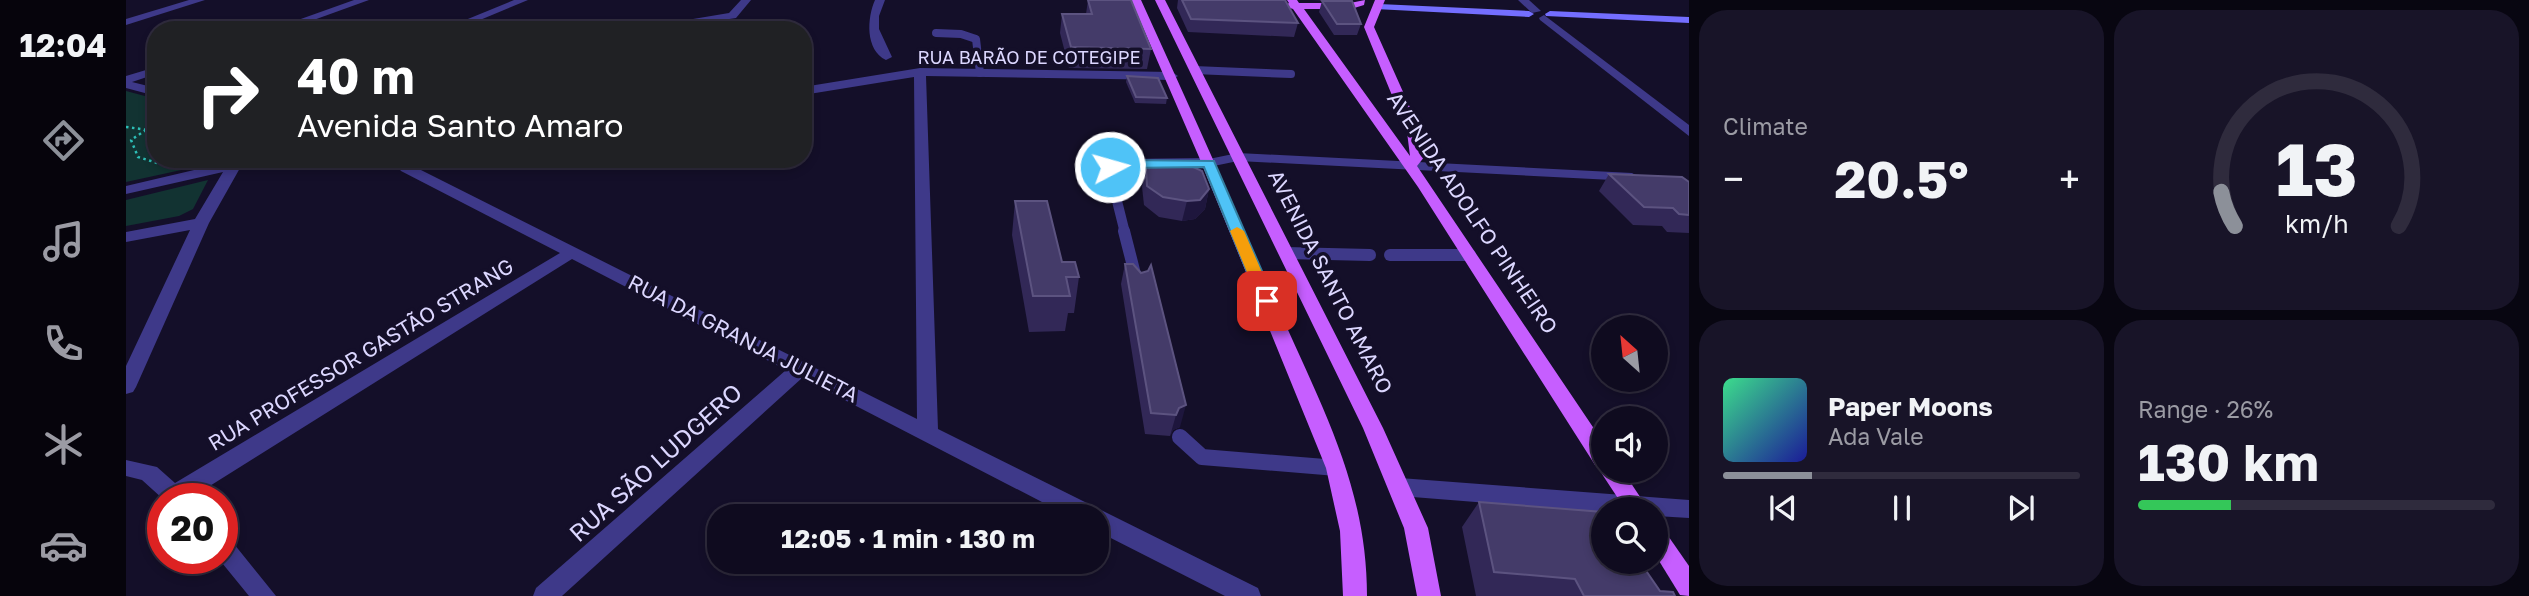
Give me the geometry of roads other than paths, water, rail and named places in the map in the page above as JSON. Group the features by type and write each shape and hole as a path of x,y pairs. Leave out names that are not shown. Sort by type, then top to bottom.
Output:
{"main road":[{"path":"1178,2 1137,0 1172,76 1337,468 1351,512 1355,596"},
{"name":"AVENIDA SANTO AMARO","path":"1160,0 1400,487 1416,528 1429,596"},
{"name":"AVENIDA ADOLFO PINHEIRO","path":"1294,3 1410,165 1591,440"},
{"path":"1272,5 1357,3"},
{"path":"1379,4 1368,22 1368,27 1414,132 1418,156 1410,165"},
{"path":"1668,555 1689,587"}],"street":[{"path":"126,22 200,0"},
{"path":"302,21 364,0"},
{"path":"469,21 523,0"},
{"path":"704,21 732,16 747,0"},
{"path":"880,0 872,16 874,34 887,57"},
{"path":"1523,0 1689,132"},
{"path":"1379,4 1689,20"},
{"path":"920,72 928,432"},
{"name":"RUA BARÃO DE COTEGIPE","path":"812,90 920,72 1172,76"},
{"path":"126,82 147,74"},
{"path":"126,82 147,89"},
{"path":"1209,163 1238,157 1649,178"},
{"path":"126,190 225,168"},
{"path":"126,387 201,223 233,168"},
{"name":"RUA DA GRANJA JULIETA","path":"406,168 1067,504"},
{"path":"126,237 201,223"},
{"name":"RUA PROFESSOR GASTÃO STRANG","path":"199,483 571,253"},
{"name":"RUA SÃO LUDGERO","path":"545,596 801,368"},
{"path":"126,468 149,473 160,483"},
{"path":"1400,487 1591,503"},
{"path":"1668,508 1689,509"},
{"path":"1109,526 1249,596"},
{"path":"238,565 264,596"}],"lane":[{"path":"936,33 961,34 976,39 981,73"},
{"path":"1194,70 1291,74"},
{"path":"1138,285 1109,169 1122,164 1209,163"},
{"path":"1286,253 1370,254"},
{"path":"1390,255 1470,255"},
{"path":"1180,437 1202,457 1337,468"}]}
